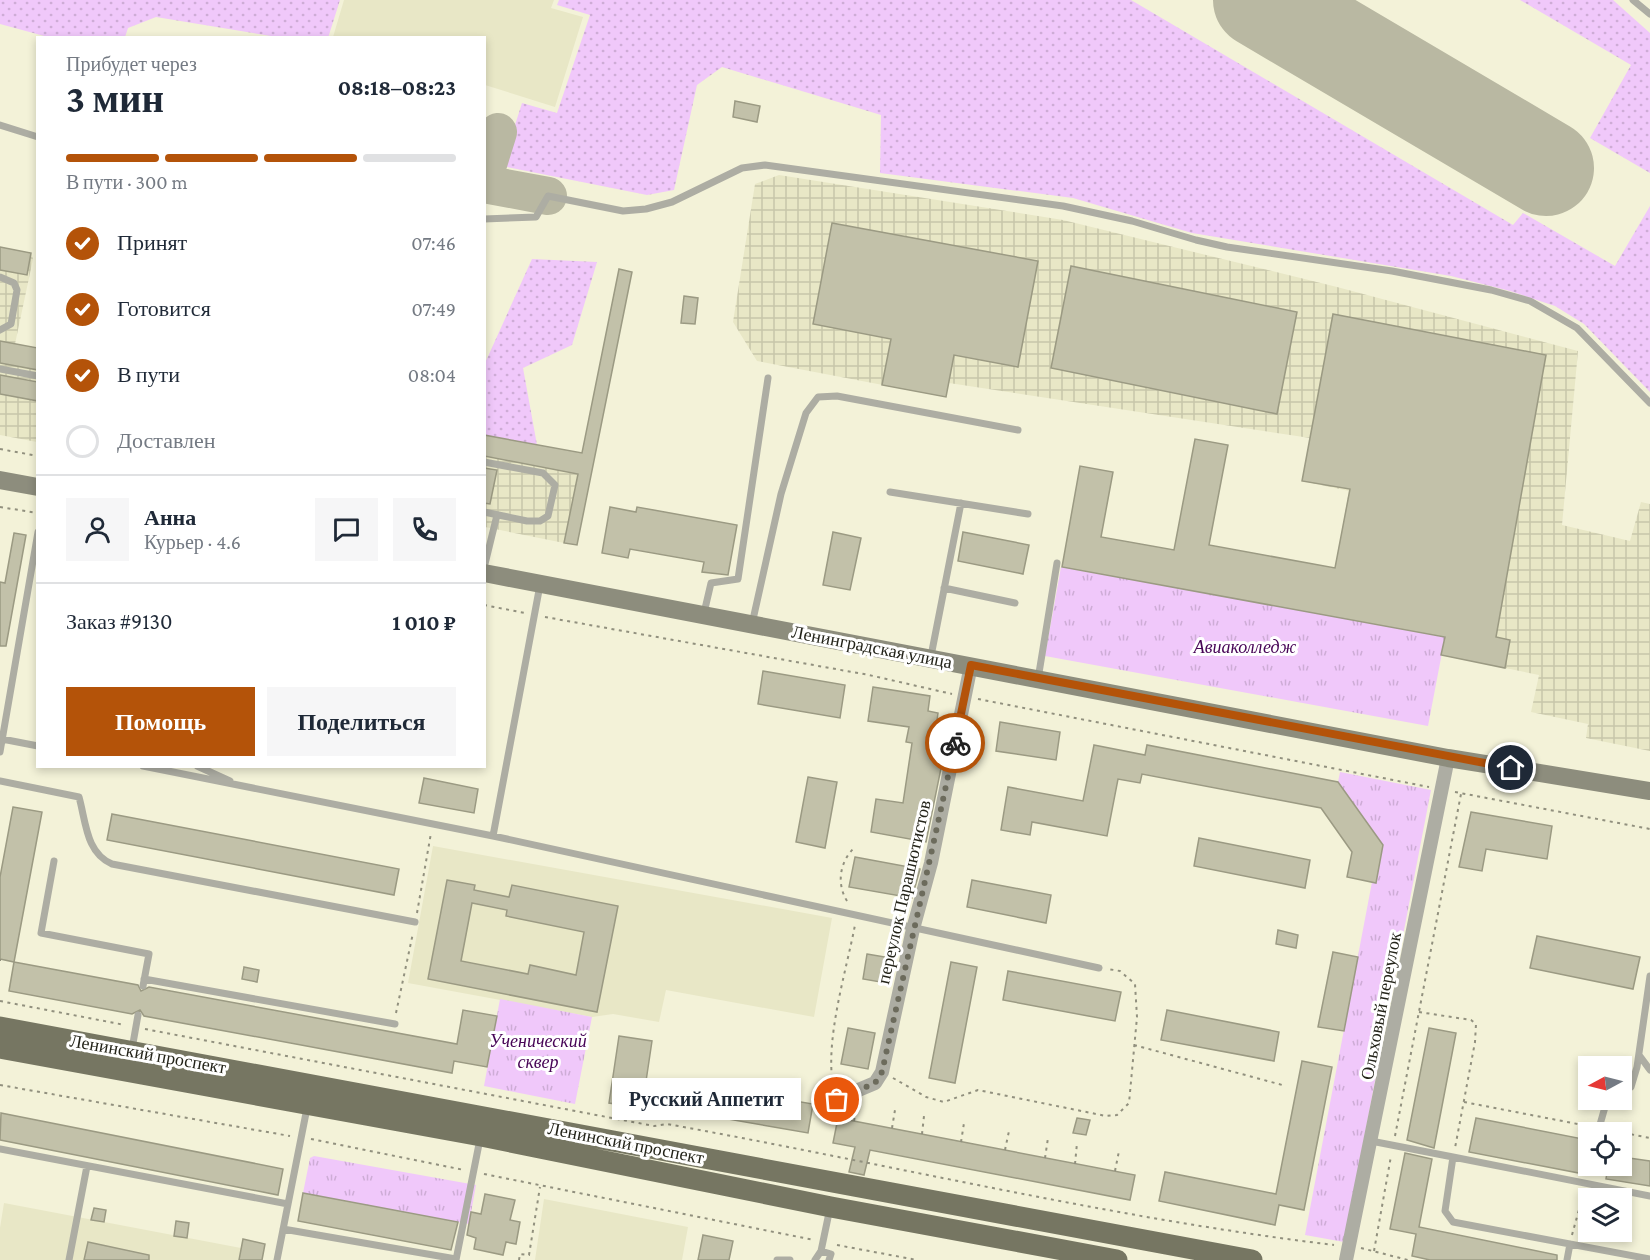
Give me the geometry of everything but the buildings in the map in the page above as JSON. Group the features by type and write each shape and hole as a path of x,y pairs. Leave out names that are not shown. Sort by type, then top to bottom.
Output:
{"main road":[{"path":"0,480 36,487"},
{"name":"Ленинградская улица","path":"486,573 1448,758 1650,791"},
{"name":"Ленинский проспект","path":"0,1027 1252,1260"},
{"name":"Ленинский проспект","path":"0,1048 481,1136 831,1207 1117,1260"}],"street":[{"name":"переулок Парашютистов","path":"882,1072 931,863 971,665"},
{"name":"Ольховый переулок","path":"1348,1253 1448,758"},
{"path":"837,1100 875,1083 882,1072"}],"lane":[{"path":"1633,0 1650,14"},
{"path":"0,125 36,136"},
{"path":"486,219 536,217 548,196 623,211 646,209 672,202 742,168 765,165 1024,200 1132,220 1196,240 1392,271 1491,290 1530,302 1577,328 1650,403"},
{"path":"0,277 14,282 17,290 11,324 0,330"},
{"path":"0,369 36,376"},
{"path":"703,615 711,583 738,579 768,378"},
{"path":"752,624 781,494 806,413 818,397 837,396 1018,430"},
{"path":"486,462 543,473 555,485 548,516 540,521 486,512"},
{"path":"890,492 1028,514"},
{"path":"930,659 961,503"},
{"path":"486,560 497,515"},
{"path":"0,752 36,544"},
{"path":"1038,679 1057,563"},
{"path":"493,836 540,583"},
{"path":"944,588 1015,603"},
{"path":"2,739 36,746"},
{"path":"153,768 493,836 1099,968"},
{"path":"201,768 244,787"},
{"path":"0,781 79,797 94,851 100,859 112,864 415,922"},
{"path":"54,861 41,933 148,954 144,982 395,1024"},
{"path":"1632,1083 1639,1055 1650,976"},
{"path":"132,1052 138,1015"},
{"path":"1639,1055 1650,1070"},
{"path":"277,1260 307,1105"},
{"path":"284,1228 456,1259 481,1136"},
{"path":"1371,1141 1650,1196"},
{"path":"0,1149 288,1204"},
{"path":"1453,1157 1445,1211 1453,1222 1650,1259"},
{"path":"69,1260 87,1166"},
{"path":"815,1260 821,1251 831,1207"},
{"path":"1567,1260 1570,1244"},
{"path":"821,1251 831,1254 829,1260"},
{"path":"777,1260 790,1260"}],"path":[{"path":"0,448 36,456"},
{"path":"0,507 36,513"},
{"path":"486,605 869,675 964,696 1650,830"},
{"path":"1374,1251 1461,793"},
{"path":"837,1100 830,1066 856,916 840,885 846,855 855,847"},
{"path":"882,1072 926,1097 944,1102 978,1090 1106,1116 1116,1115 1129,1103 1137,1017 1135,984 1120,972 1099,968"},
{"path":"0,1001 654,1126 667,1124 1348,1253 1374,1251 1408,1260"},
{"path":"1419,1012 1471,1020 1476,1024 1453,1157"},
{"path":"1134,1045 1286,1086"},
{"path":"0,1085 302,1138 917,1260"},
{"path":"1464,1102 1578,1124"},
{"path":"854,1121 857,1103"},
{"path":"892,1128 895,1110"},
{"path":"922,1134 924,1116"},
{"path":"962,1142 964,1123"},
{"path":"1005,1150 1009,1131"},
{"path":"1632,1134 1650,1138"},
{"path":"1045,1158 1048,1138"},
{"path":"1075,1164 1077,1143"},
{"path":"1115,1171 1119,1151"},
{"path":"1570,1244 1586,1184"},
{"path":"519,1260 520,1254 529,1255 541,1185"}],"shaded area":[{"path":"344,0 554,0 551,8 583,17 555,107 486,85 486,36 333,36"},
{"path":"779,175 1063,220 1337,287 1578,351 1562,525 1630,541 1641,502 1650,504 1650,751 1586,738 1588,724 1531,712 1539,675 1441,655 1453,590 1335,568 1349,491 1302,481 1310,438 949,383 946,397 757,361 733,322 755,184"},
{"path":"0,247 31,253 33,259 15,344 36,348 36,442 0,435"},
{"path":"486,435 582,453 564,543 486,527"},
{"path":"433,846 832,918 814,1017 666,990 659,1022 613,1014 592,1017 408,983"},
{"path":"544,1199 688,1227 682,1260 535,1260"},
{"path":"4,1203 241,1248 239,1260 0,1260 0,1228"}],"green space":[{"path":"0,0 340,0 329,36 271,36 156,17 128,28 125,36 44,36 0,24"},
{"path":"559,0 1131,0 1513,225 1523,213 1615,266 1650,206 1650,392 1584,324 1555,306 1510,291 1451,276 1192,233 1073,198 880,173 881,115 722,67 697,85 674,190 647,195 502,166 522,103 557,113 590,15 557,5"},
{"path":"1520,0 1613,0 1650,33 1650,173 1590,138 1631,65"},
{"path":"532,259 597,262 572,345 523,368 537,445 486,435 486,361"},
{"name":"Авиаколледж","path":"1061,567 1445,637 1428,726 1045,656"},
{"path":"1340,772 1431,790 1344,1242 1305,1235 1372,882 1376,883 1383,845 1338,782"},
{"name":"Ученический сквер","path":"500,999 592,1017 575,1104 484,1086"},
{"path":"314,1156 476,1185 469,1224 303,1193 310,1158"}],"taxiway":[{"path":"486,171 498,132"},
{"path":"486,184 548,196"}],"runway":[{"path":"1261,0 1546,168"}],"way so far":[{"path":"837,1100 875,1083 882,1072 931,863 955,743"}],"place":[{"name":"Русский Аппетит","path":"837,1100"}],"route":[{"path":"955,743 971,665 1448,758 1511,768"}]}
